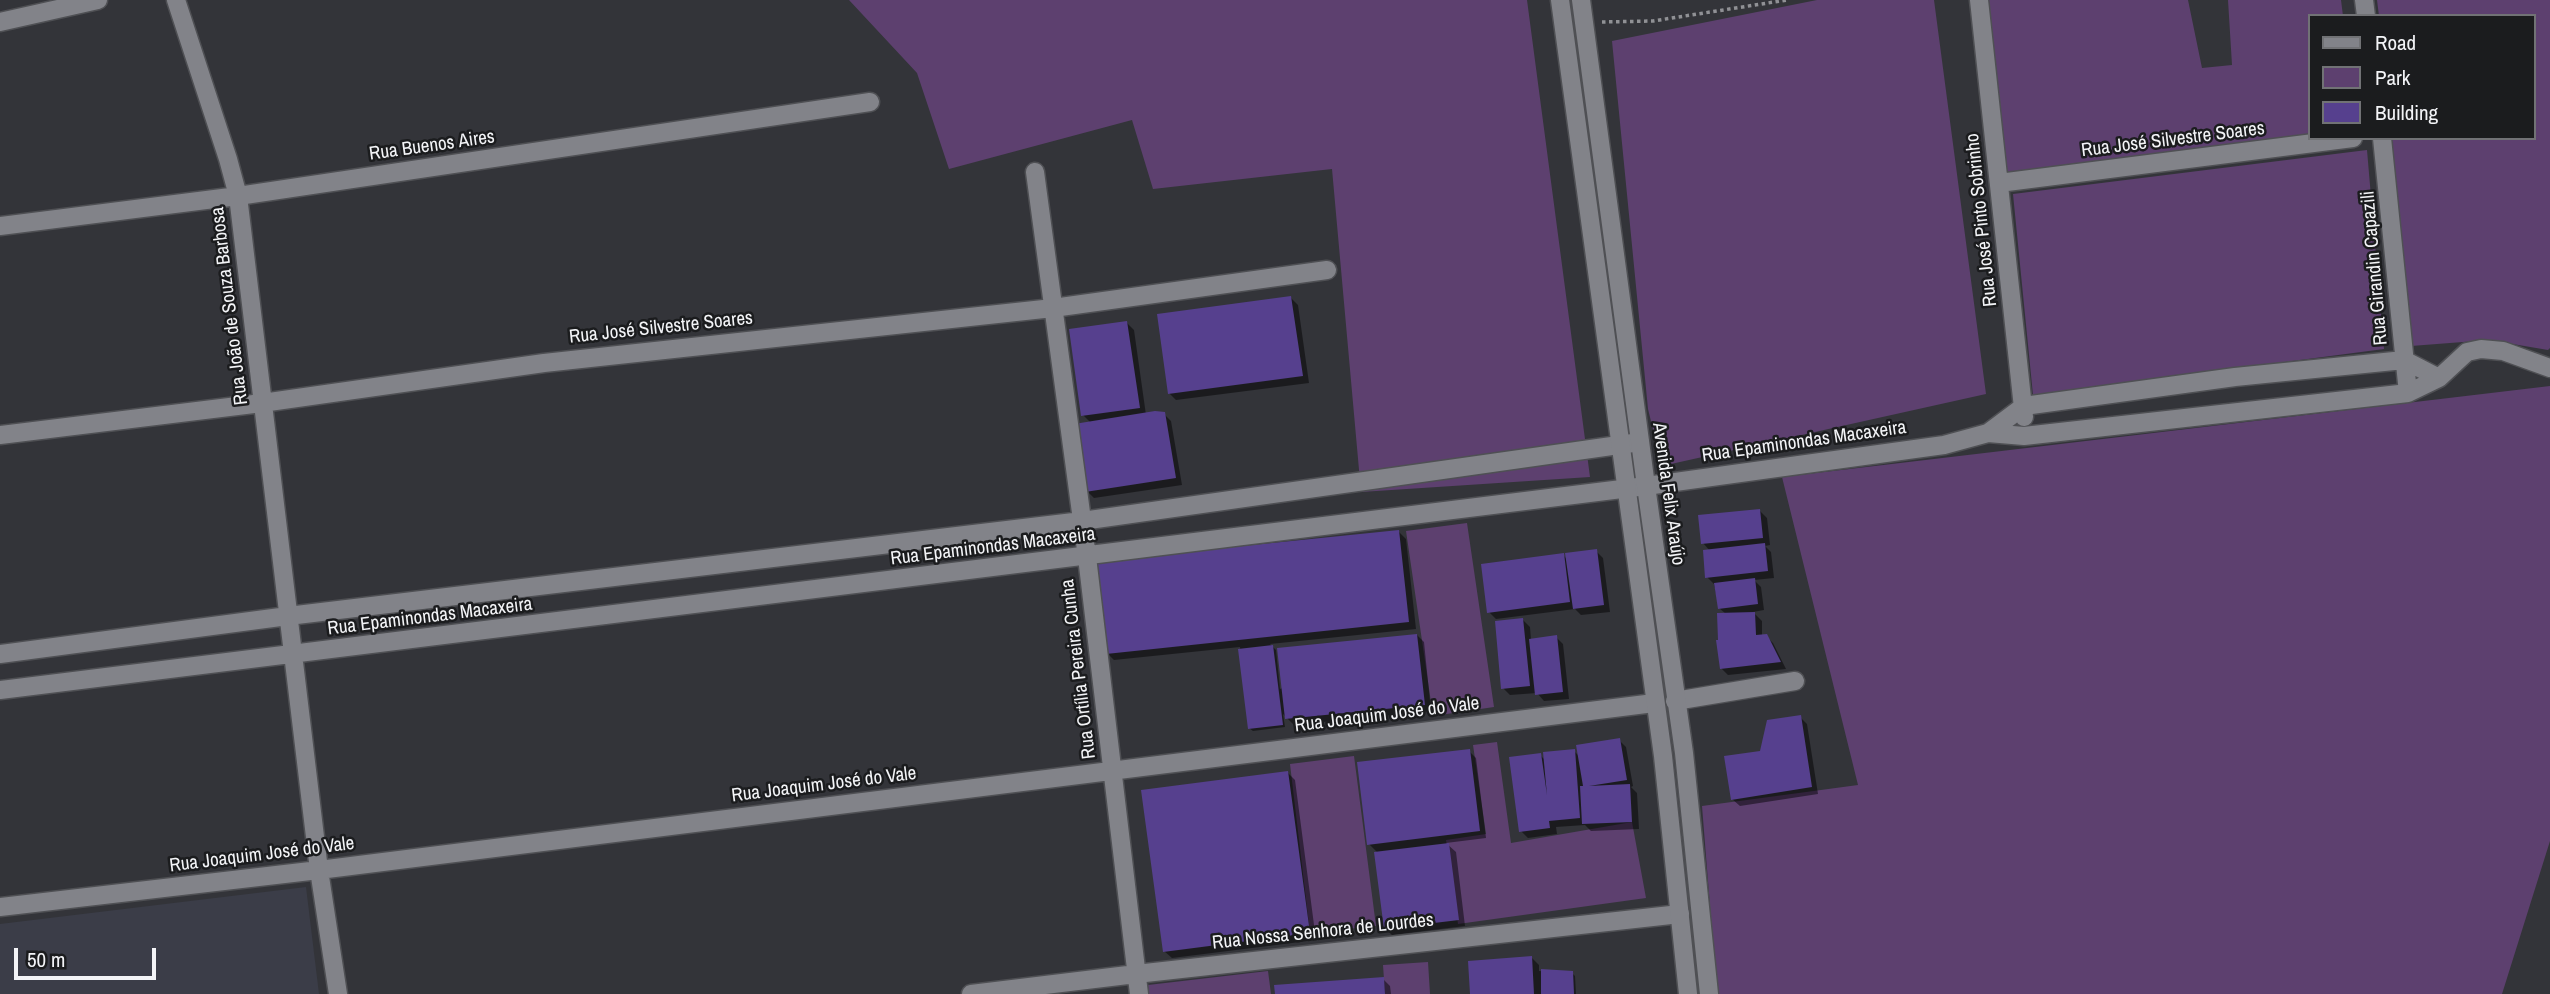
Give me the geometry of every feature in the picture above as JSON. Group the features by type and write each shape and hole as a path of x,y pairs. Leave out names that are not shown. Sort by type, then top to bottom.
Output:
{"street":[{"path":"0,22 98,0"},
{"name":"Rua João de Souza Barbosa","path":"176,0 238,196 319,870 338,994"},
{"path":"1559,0 1663,756 1688,994"},
{"name":"Avenida Felix Araújo","path":"1581,0 1684,753 1710,994"},
{"name":"Rua José Pinto Sobrinho","path":"1979,0 2024,407 2024,436"},
{"name":"Rua Buenos Aires","path":"0,226 238,196 870,102"},
{"name":"Rua José Silvestre Soares","path":"1999,183 2337,140"},
{"name":"Rua Girandin Capazili","path":"2382,140 2408,393"},
{"name":"Rua Ortília Pereira Cunha","path":"1035,172 1087,556 1139,994"},
{"name":"Rua José Silvestre Soares","path":"4,435 626,353 1053,308 1327,270"},
{"name":"Rua Epaminondas Macaxeira","path":"0,690 1625,489 1944,444 1988,433 2024,436 2408,393 2439,378 2467,352 2481,349 2503,351 2550,368"},
{"path":"2404,360 2439,378"},
{"name":"Rua Epaminondas Macaxeira","path":"1988,433 2024,407 2235,377 2404,360"},
{"name":"Rua Epaminondas Macaxeira","path":"0,654 288,616 1082,521 1640,442"},
{"path":"1675,701 1795,681"},
{"name":"Rua Joaquim José do Vale","path":"0,907 319,870 1654,703"},
{"name":"Rua Nossa Senhora de Lourdes","path":"971,994 1681,914"}],"path":[{"path":"1584,23 1653,21 1787,0"}],"shaded area":[{"path":"306,887 319,994 0,994 0,924"}],"green space":[{"path":"849,0 1527,0 1590,477 1361,492 1332,169 1153,189 1132,120 949,169 917,73"},
{"path":"1817,0 1934,0 1986,394 1662,466 1648,409 1612,41"},
{"path":"1989,0 2188,0 2202,68 2232,65 2228,0 2341,0 2343,14 2308,14 2308,137 2009,182 1996,160"},
{"path":"2377,0 2550,0 2548,350 2489,340 2411,346 2391,140 2536,140 2536,14 2379,14"},
{"path":"2367,150 2384,349 2033,395 2013,194"},
{"path":"2550,386 2550,841 2502,994 1717,994 1702,806 1858,785 1782,477"},
{"path":"1467,523 1494,707 1433,716 1406,531"},
{"path":"1497,742 1511,843 1632,822 1646,898 1458,924 1446,840 1486,834 1473,745"},
{"path":"1354,756 1376,926 1310,933 1290,764"},
{"path":"1428,962 1430,994 1385,994 1383,965"},
{"path":"1268,971 1271,994 1149,994 1148,985"}],"building":[{"path":"1291,296 1303,376 1168,394 1157,314"},
{"path":"1127,321 1140,408 1081,416 1069,329"},
{"path":"1155,411 1165,412 1176,478 1085,492 1074,424"},
{"path":"1760,509 1763,538 1701,544 1698,515"},
{"path":"1399,530 1409,622 1106,654 1096,561"},
{"path":"1765,543 1768,571 1705,578 1703,550"},
{"path":"1597,549 1604,605 1573,609 1565,553"},
{"path":"1564,553 1570,602 1487,613 1481,564"},
{"path":"1755,578 1758,604 1718,609 1714,583"},
{"path":"1755,612 1756,635 1767,634 1781,662 1720,669 1716,640 1717,613"},
{"path":"1523,618 1530,686 1501,689 1495,621"},
{"path":"1417,634 1425,705 1285,719 1277,648"},
{"path":"1557,635 1563,692 1535,695 1529,639"},
{"path":"1273,645 1283,725 1248,729 1238,649"},
{"path":"1801,715 1812,787 1731,800 1724,756 1760,751 1767,720"},
{"path":"1620,738 1627,780 1589,786 1630,784 1632,822 1582,824 1580,786 1583,786 1576,745"},
{"path":"1470,749 1480,831 1367,845 1357,762"},
{"path":"1575,749 1580,818 1549,821 1550,828 1519,832 1509,757 1541,753 1547,795 1543,752"},
{"path":"1288,771 1310,933 1163,952 1141,790"},
{"path":"1449,843 1459,920 1384,929 1374,852"},
{"path":"1532,956 1534,994 1470,994 1468,961"},
{"path":"1541,969 1573,971 1574,994 1541,994"},
{"path":"1384,977 1385,994 1275,994 1274,985"}]}
